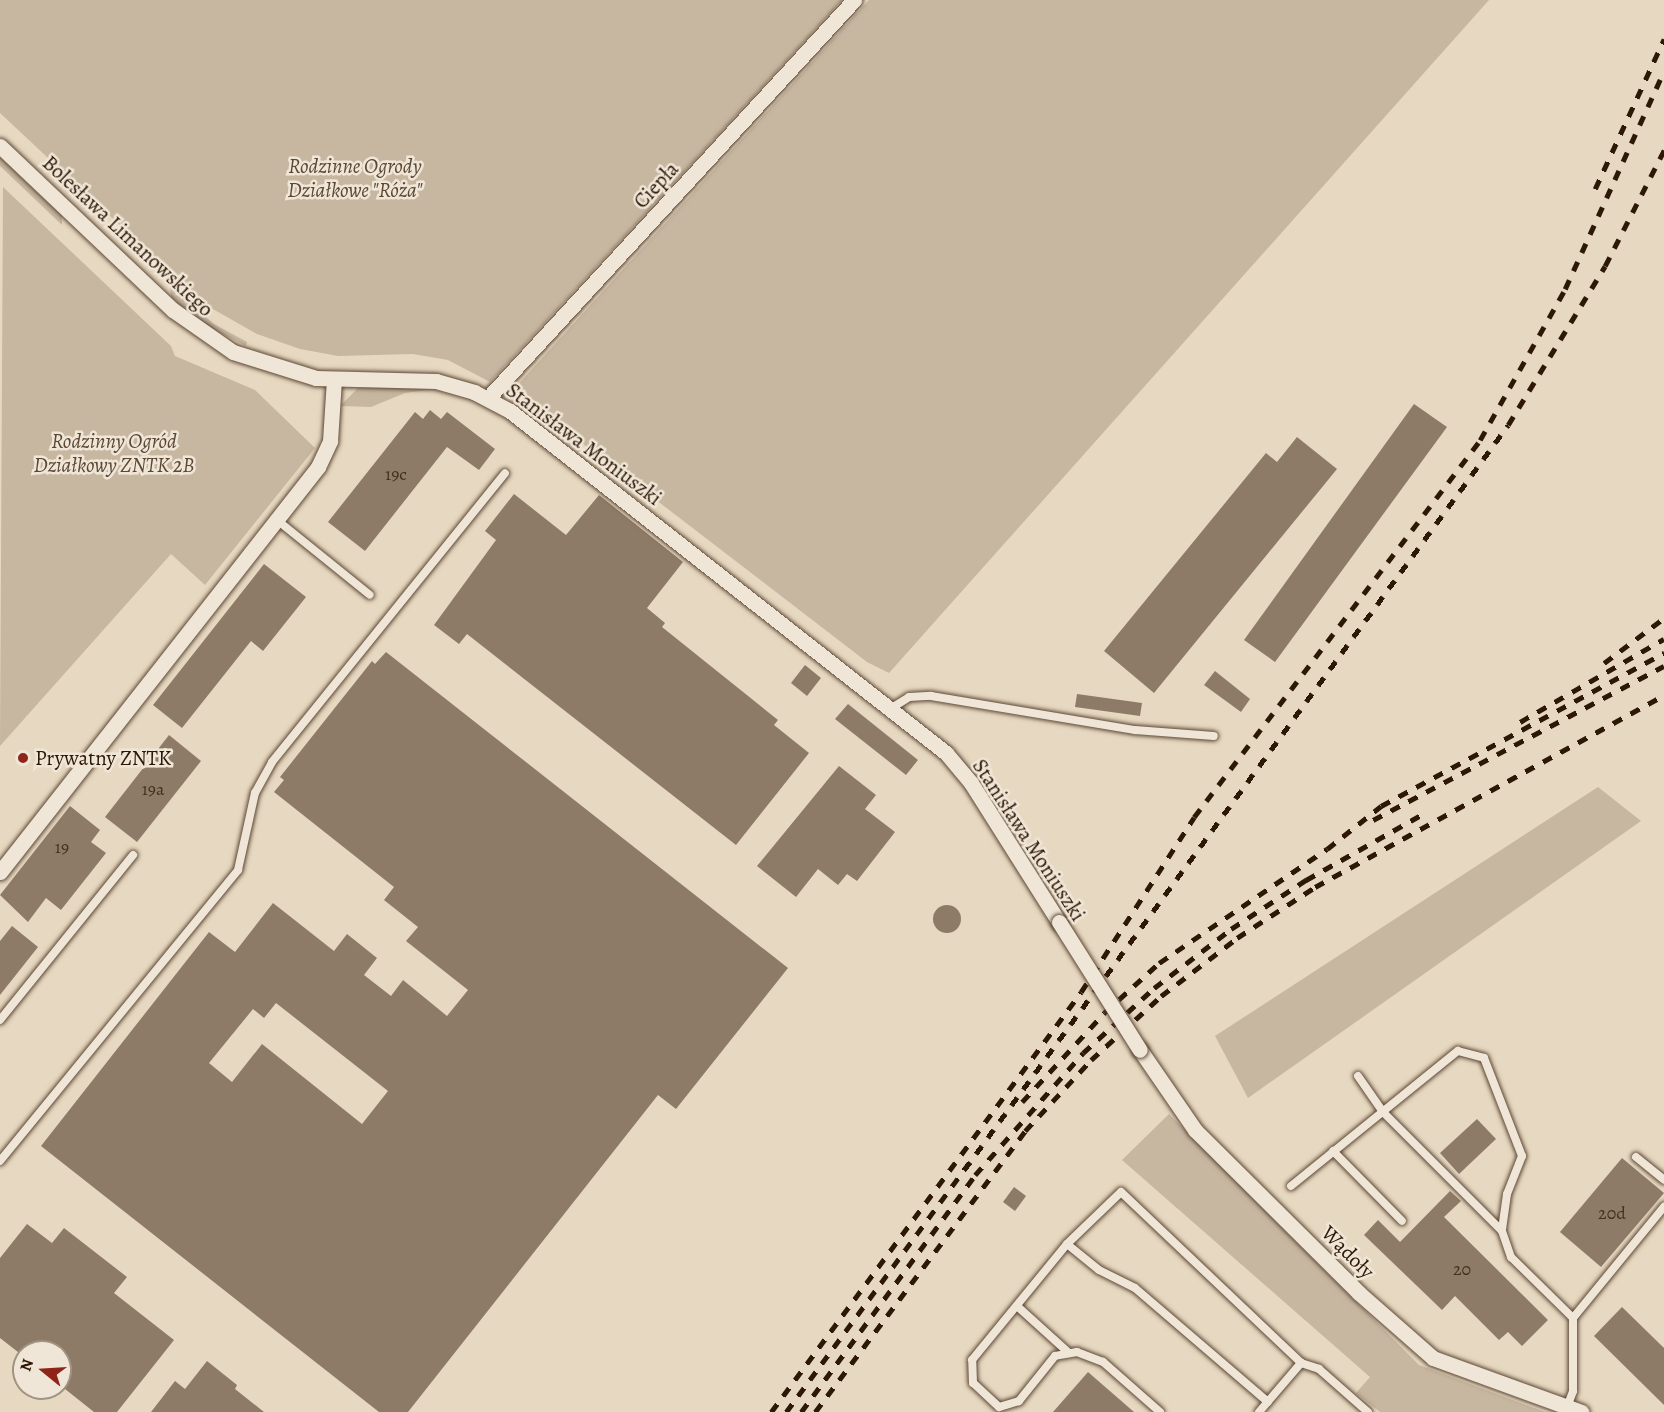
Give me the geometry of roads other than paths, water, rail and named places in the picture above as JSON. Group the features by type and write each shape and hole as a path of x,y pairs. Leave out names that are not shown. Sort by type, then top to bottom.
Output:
{"street":[{"name":"Ciepła","path":"488,398 854,0"},
{"name":"Bolesława Limanowskiego","path":"0,146 199,331 265,366 334,379"},
{"name":"Stanisława Moniuszki","path":"334,379 420,378 488,398 550,440 946,753 971,783 1140,1050"},
{"path":"0,872 277,520 326,454 333,426 334,379"},
{"name":"Wądoły","path":"1140,1050 1195,1130 1359,1293 1433,1358 1574,1409"}],"lane":[{"path":"0,1161 238,870 255,793 272,762 505,473"},
{"path":"277,520 370,595"},
{"path":"890,709 909,697 931,696 1135,730 1214,736"},
{"path":"0,1020 133,855"},
{"path":"1291,1186 1458,1051 1484,1058 1522,1156 1507,1194 1502,1231"},
{"path":"1358,1076 1383,1112 1502,1231 1511,1257 1573,1318"},
{"path":"1333,1151 1402,1221"},
{"path":"1636,1156 1664,1180"},
{"path":"1160,1412 1103,1362 1069,1353 1055,1356 1019,1401 999,1407 973,1383 972,1360 1067,1244 1121,1192 1301,1363 1319,1369 1368,1412"},
{"path":"1574,1409 1573,1318 1664,1207"},
{"path":"1067,1244 1099,1270 1135,1288 1268,1402"},
{"path":"1017,1306 1069,1353"},
{"path":"1259,1412 1301,1363"}],"railway":[{"path":"1595,189 1664,39"},
{"path":"771,1412 1081,992 1194,817 1480,440 1565,289 1664,71"},
{"path":"964,1170 1508,425 1605,266 1664,150"},
{"path":"1604,663 1664,618"},
{"path":"1520,722 1664,639"},
{"path":"1022,1102 1104,1013 1159,963 1327,849 1381,806 1664,653"},
{"path":"1373,820 1664,666"},
{"path":"815,1412 1025,1131 1091,1060 1161,996 1237,938 1315,887 1664,695"},
{"path":"801,1412 975,1175 1083,1053 1154,988 1231,929 1306,880 1421,815"},
{"path":"786,1412 969,1163"}],"place":[{"name":"Prywatny ZNTK","path":"23,758"}],"park label":[{"name":"Rodzinne Ogrody Działkowe \"Róża\"","path":"355,178"},
{"name":"Rodzinny Ogród Działkowy ZNTK 2B","path":"114,453"}]}
